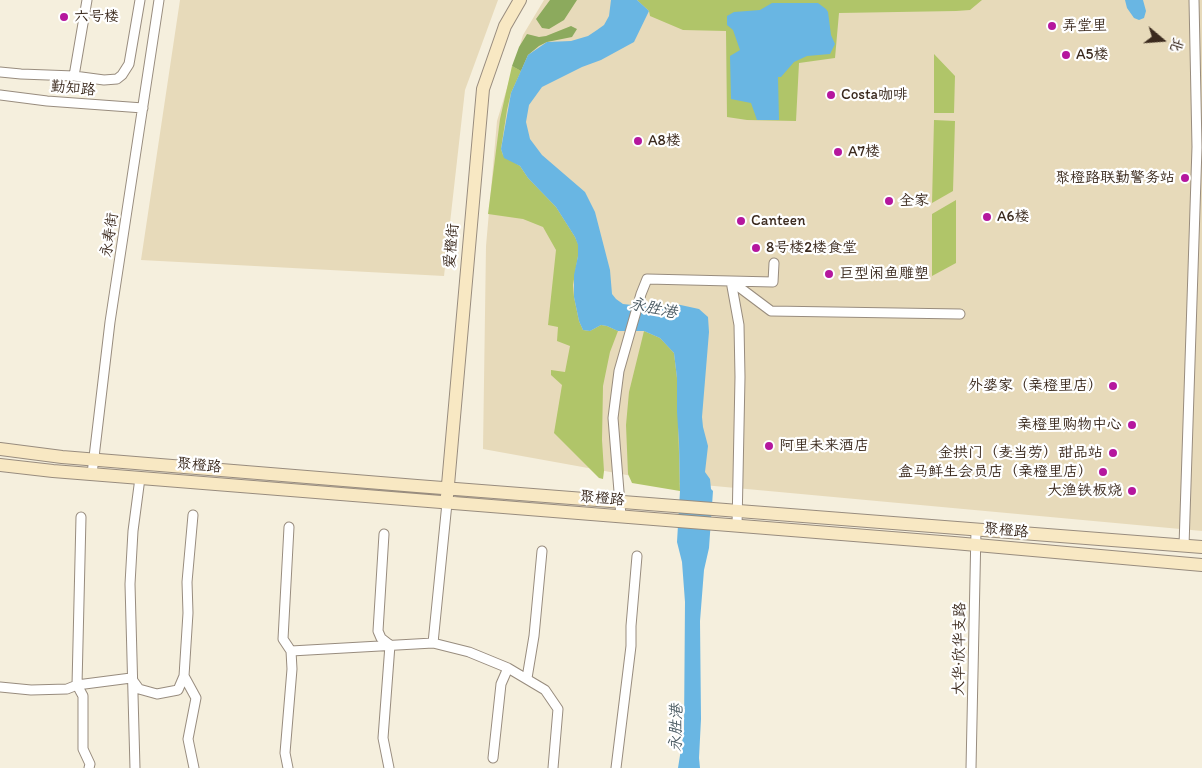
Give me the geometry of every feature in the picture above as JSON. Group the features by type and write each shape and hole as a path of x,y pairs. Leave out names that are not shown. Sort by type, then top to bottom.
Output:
{"street":[{"path":"74,76 87,0"},
{"path":"0,72 74,76 104,80 117,79 129,64 140,0"},
{"name":"永寿街","path":"92,474 110,322 159,0"},
{"name":"爱橙街","path":"447,503 483,89 505,26 520,0"},
{"path":"1184,546 1197,147 1194,0"},
{"name":"勤知路","path":"0,95 47,101 143,108"},
{"path":"620,516 613,418 620,371 647,278 773,282 774,264"},
{"path":"854,274 864,274"},
{"path":"731,282 772,311 960,314"},
{"path":"731,282 739,325 740,377 737,526"},
{"name":"聚橙路","path":"0,449 93,459 448,488 1202,547"},
{"name":"聚橙路","path":"0,465 447,503 975,544 1202,565"},
{"path":"135,768 131,678 130,584 133,531 140,478"},
{"path":"433,643 447,503"},
{"path":"131,678 139,689 157,694 178,690 184,676 188,613 187,582 193,516"},
{"path":"81,517 77,685 83,696 83,750 90,764 89,768"},
{"path":"288,768 285,753 292,669 291,651 283,639 289,527"},
{"name":"大华·欣华支路","path":"971,768 976,530"},
{"path":"384,534 378,631 381,638 390,645"},
{"path":"527,678 534,636 542,551"},
{"path":"616,768 631,646 637,556"},
{"path":"291,651 433,643 469,652 508,668 545,690 558,709 553,768"},
{"path":"388,768 383,738 390,645"},
{"path":"493,758 501,684 508,668"},
{"path":"184,676 196,698 188,738 194,768"},
{"path":"0,687 31,690 67,689 77,685 131,678"}],"shaded area":[{"path":"180,0 498,0 465,90 444,276 141,260"},
{"path":"544,0 1202,0 1202,531 660,481 483,449 486,246 497,121 523,35"}],"green space":[{"path":"550,0 577,0 564,20 549,29 542,28 536,19"},
{"path":"637,0 982,0 970,10 839,13 835,58 799,63 796,121 747,120 727,117 726,31 683,30 650,16 649,11"},
{"path":"571,26 577,29 572,37 547,42 539,46 528,55 521,71 512,66 519,47 527,34 539,37 546,36"},
{"path":"934,54 955,76 954,113 934,113"},
{"path":"512,66 521,71 511,93 507,110 501,149 503,155 520,166 528,178 556,207 575,237 578,244 578,256 573,285 574,297 583,330 590,331 601,325 618,331 610,352 603,386 603,479 599,478 554,433 562,385 551,375 551,370 565,372 570,346 557,341 558,327 548,325 556,250 543,227 523,219 488,214 500,119"},
{"path":"934,120 955,121 953,191 932,203"},
{"path":"956,200 956,263 932,276 932,214"},
{"path":"644,331 660,338 674,353 677,378 680,491 632,483 628,474 626,425 629,392"}],"water":[{"name":"永胜港","path":"611,0 637,0 649,11 634,42 601,60 582,67 542,87 529,105 526,122 530,139 542,155 585,192 595,212 610,270 612,294 616,299 623,304 650,307 676,304 699,309 708,317 709,332 702,417 708,446 705,472 710,479 713,491 709,548 704,570 700,621 700,768 678,768 684,730 685,602 682,562 677,542 680,491 677,378 674,353 660,338 644,331 618,331 601,325 590,331 583,330 574,297 574,275 578,256 578,245 575,237 556,207 528,178 520,166 504,158 501,149 511,93 528,55 547,42 571,41 588,36 604,25 609,16"},
{"path":"1125,0 1143,0 1146,11 1144,18 1139,20 1134,18 1127,8"},
{"path":"772,3 818,3 828,12 831,35 835,44 830,54 807,56 794,62 781,77 778,77 779,120 757,120 751,103 731,99 730,56 740,50 733,30 727,25 727,16 734,12 760,10"}],"place":[{"name":"六号楼","path":"64,17"},
{"name":"弄堂里","path":"1052,26"},
{"name":"A5楼","path":"1066,55"},
{"name":"Costa咖啡","path":"831,95"},
{"name":"A8楼","path":"638,141"},
{"name":"A7楼","path":"838,152"},
{"name":"聚橙路联勤警务站","path":"1185,178"},
{"name":"全家","path":"889,201"},
{"name":"A6楼","path":"987,217"},
{"name":"Canteen","path":"741,221"},
{"name":"8号楼2楼食堂","path":"756,248"},
{"name":"巨型闲鱼雕塑","path":"829,274"},
{"name":"外婆家（亲橙里店）","path":"1113,386"},
{"name":"亲橙里购物中心","path":"1132,425"},
{"name":"阿里未来酒店","path":"769,446"},
{"name":"金拱门（麦当劳）甜品站","path":"1113,453"},
{"name":"盒马鲜生会员店（亲橙里店）","path":"1103,472"},
{"name":"大渔铁板烧","path":"1132,491"}]}
